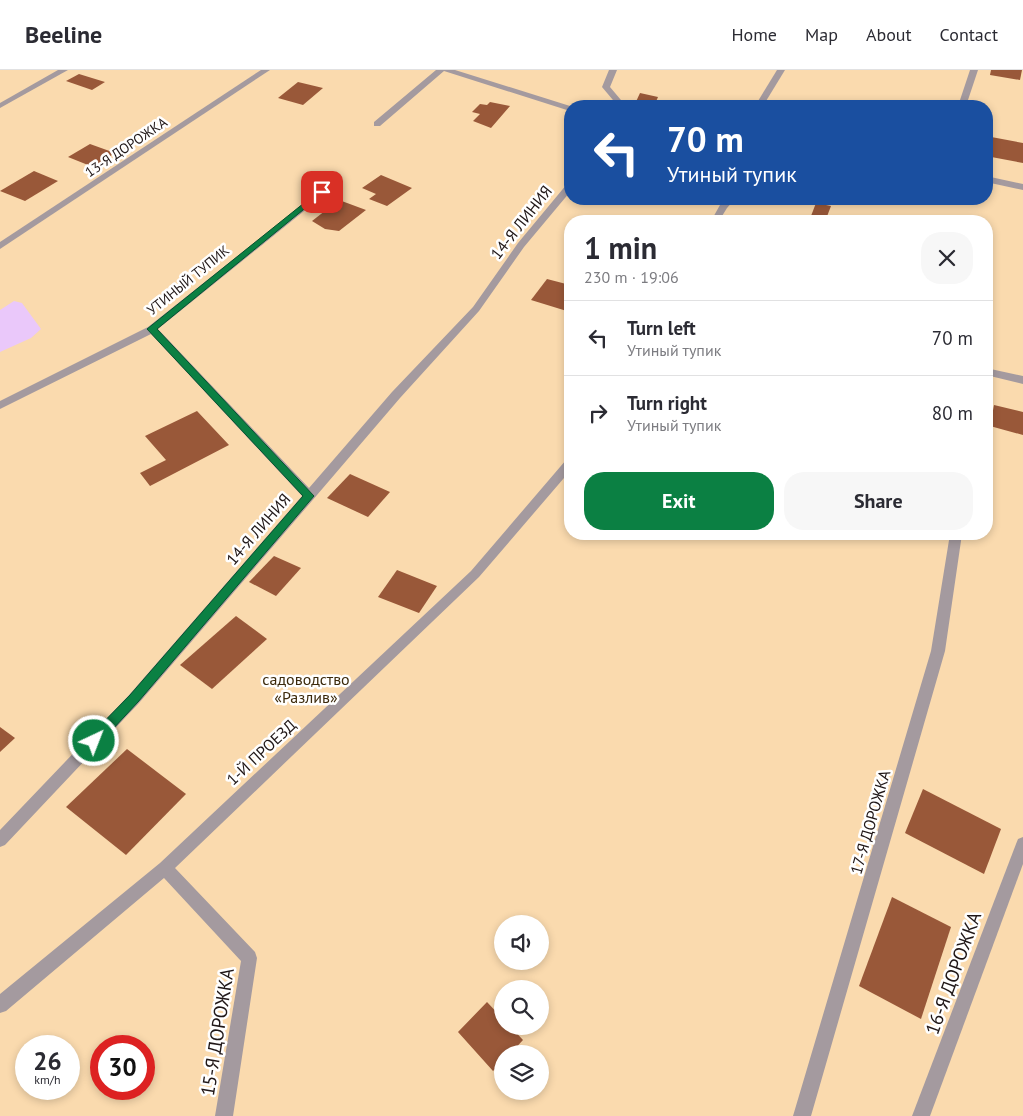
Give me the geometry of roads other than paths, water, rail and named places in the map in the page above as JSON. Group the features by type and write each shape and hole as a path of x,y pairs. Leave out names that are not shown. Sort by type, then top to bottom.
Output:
{"street":[{"path":"0,106 64,70"},
{"name":"13-Я ДОРОЖКА","path":"0,246 266,70"},
{"path":"377,124 441,70"},
{"path":"447,70 564,107"},
{"path":"613,70 606,87 617,100"},
{"path":"763,100 781,70"},
{"path":"964,100 974,70"},
{"name":"УТИНЫЙ ТУПИК","path":"0,405 152,329 337,180"},
{"path":"993,181 1023,187"},
{"name":"14-Я ЛИНИЯ","path":"0,840 134,699 396,395 476,309 521,245 564,193"},
{"name":"УТИНЫЙ ТУПИК","path":"152,329 309,496"},
{"path":"993,373 1023,380"},
{"name":"1-Й ПРОЕЗД","path":"0,1005 165,868 475,574 564,470"},
{"name":"17-Я ДОРОЖКА","path":"802,1116 938,651 955,540"},
{"name":"16-Я ДОРОЖКА","path":"921,1116 1023,844"},
{"name":"15-Я ДОРОЖКА","path":"165,868 249,958 224,1116"}],"park label":[{"name":"садоводство «Разлив»","path":"306,688"}]}
